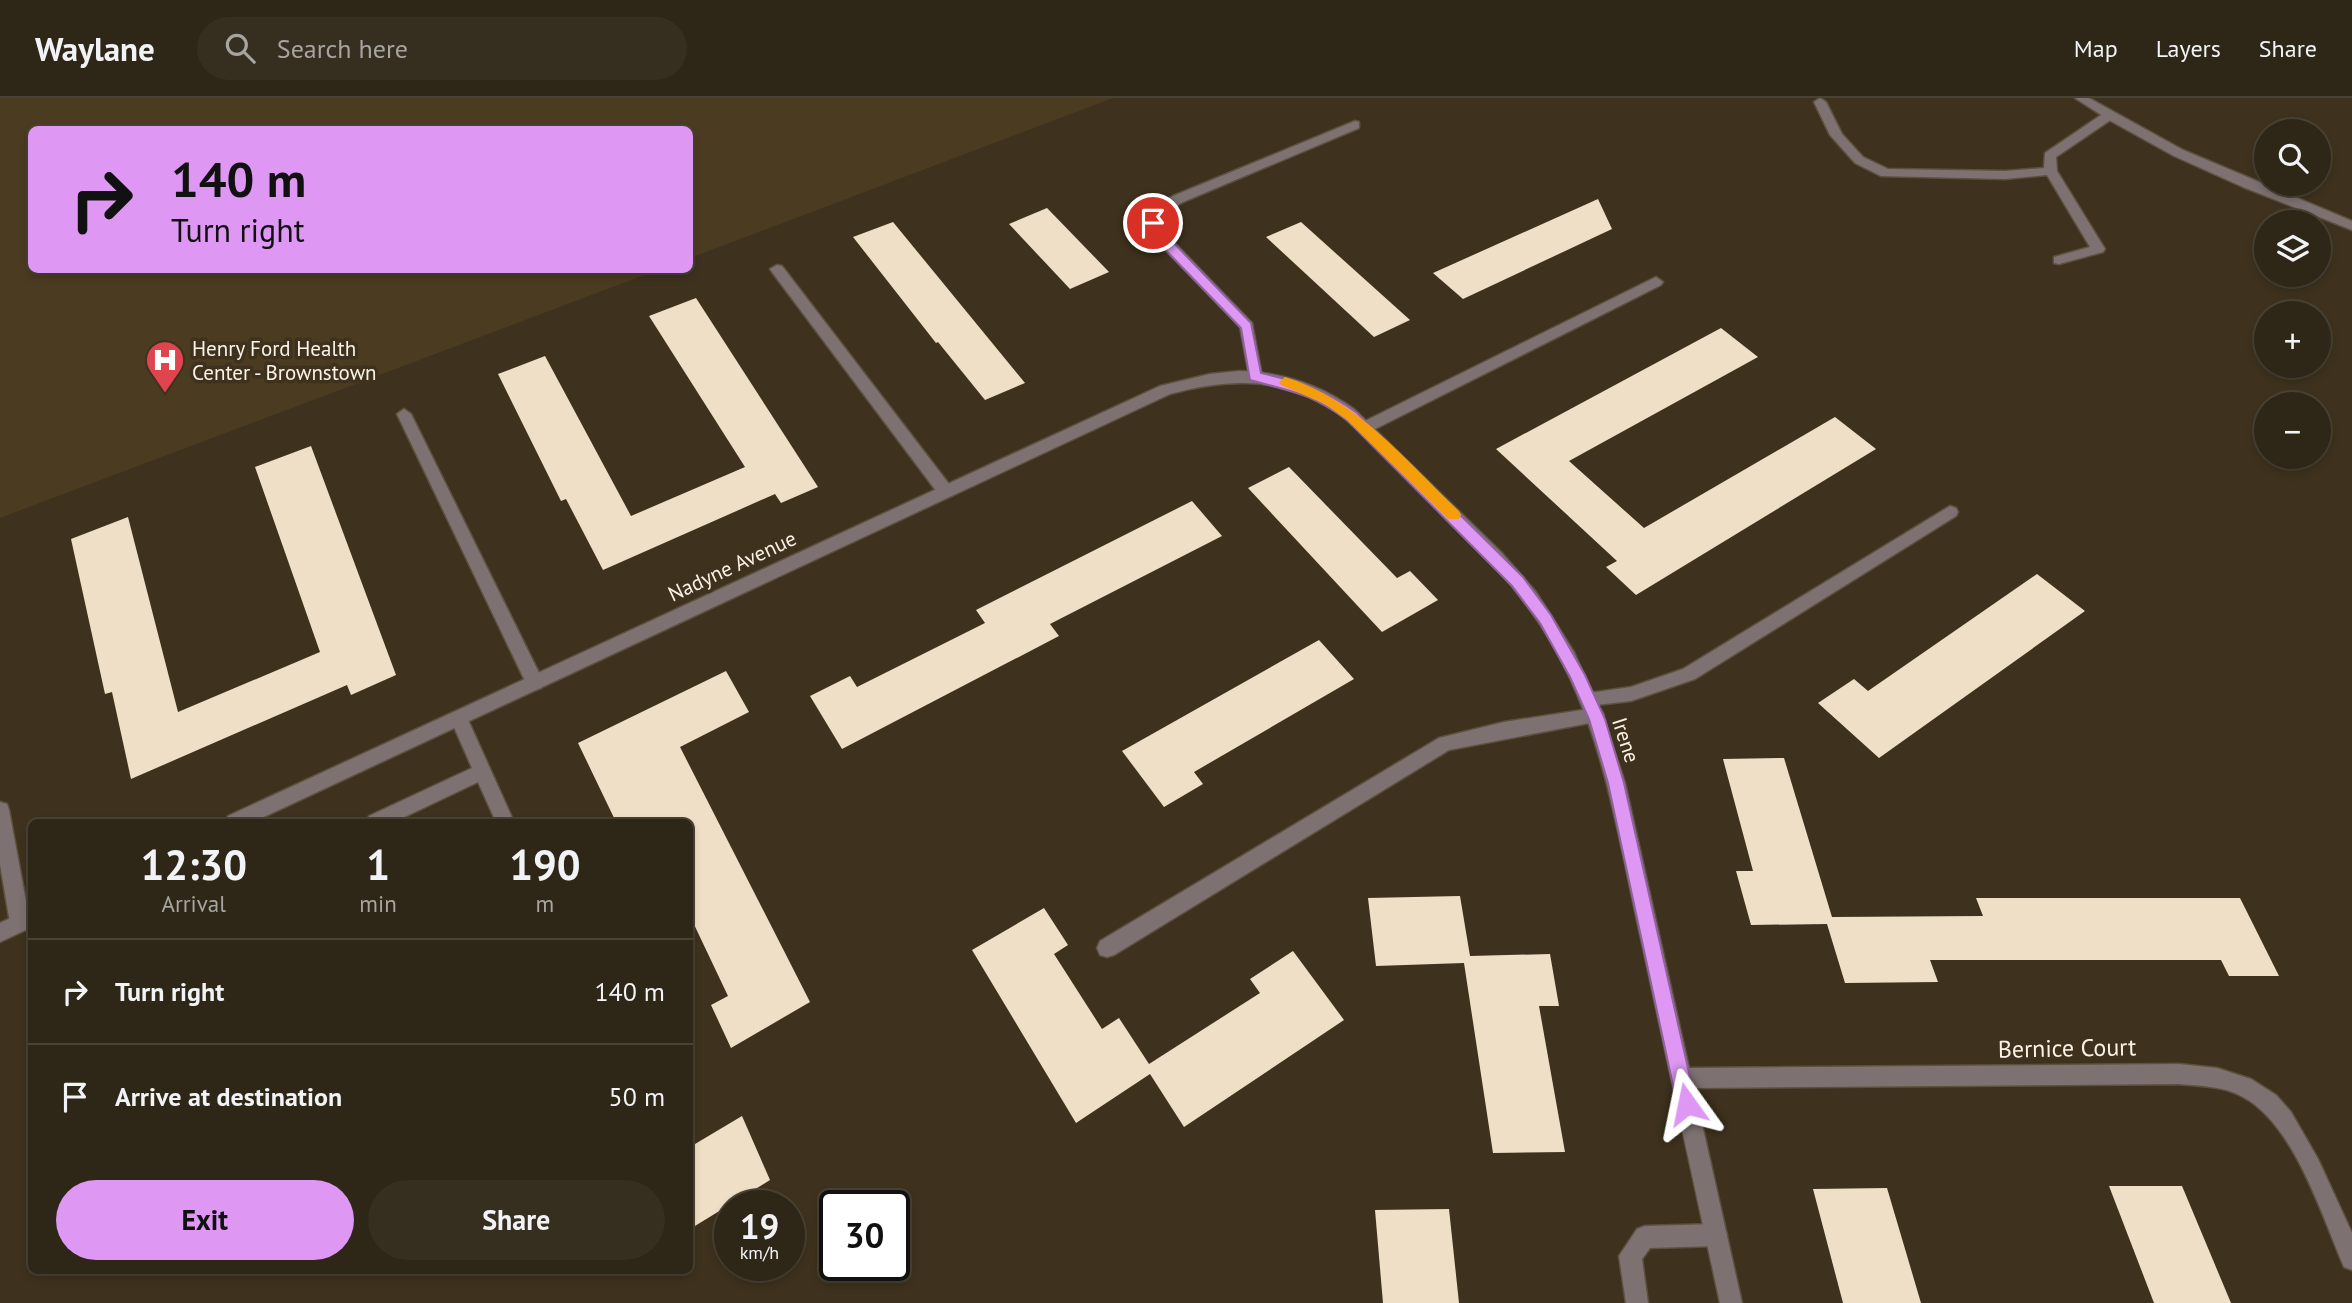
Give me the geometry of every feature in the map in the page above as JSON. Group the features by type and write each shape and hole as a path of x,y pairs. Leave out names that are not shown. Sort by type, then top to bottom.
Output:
{"street":[{"path":"2081,98 2174,152 2352,226"},
{"path":"1820,102 1836,135 1860,160 1886,173 2005,174 2052,171"},
{"path":"2059,260 2098,249 2052,171 2049,156 2108,116"},
{"path":"1255,376 1247,326 1160,236 1153,223 1161,209 1178,199 1355,125"},
{"path":"777,270 946,492"},
{"path":"1364,428 1656,282"},
{"name":"Irene","path":"1255,376 1305,388 1330,400 1364,428 1518,581 1546,619 1591,707 1616,783 1731,1303"},
{"name":"Nadyne Avenue","path":"241,819 1165,390 1205,378 1255,376"},
{"path":"404,414 535,683"},
{"path":"1107,947 1445,743 1591,707 1689,674 1950,512"},
{"path":"459,718 504,819"},
{"path":"382,819 483,771"},
{"path":"0,810 26,920 0,933"},
{"name":"Bernice Court","path":"1681,1078 2179,1073 2217,1077 2254,1090 2288,1124 2352,1259"},
{"path":"1637,1303 1630,1256 1645,1237 1716,1235"}],"shaded area":[{"name":"Henry Ford Health Center - Brownstown","path":"0,98 1113,98 693,257 693,126 28,126 28,273 650,273 0,518"}],"building":[{"path":"1598,199 1612,229 1463,299 1433,273"},
{"path":"1047,208 1109,272 1070,289 1009,224"},
{"path":"893,222 1025,383 985,400 938,342 936,343 853,237"},
{"path":"1301,222 1410,320 1374,337 1266,237"},
{"path":"696,298 818,487 781,503 775,494 603,570 566,499 561,501 498,374 545,356 631,516 745,467 649,316"},
{"path":"1721,328 1758,357 1569,461 1644,528 1835,417 1876,449 1636,595 1606,567 1617,561 1496,449"},
{"path":"311,446 396,675 351,695 347,685 131,779 112,692 105,694 71,539 128,517 178,712 320,652 255,467"},
{"path":"1289,467 1397,578 1410,571 1438,600 1382,632 1248,488"},
{"path":"1192,501 1222,536 1050,624 1059,636 842,749 810,696 850,676 857,687 985,623 976,610"},
{"path":"2037,574 2085,611 1879,758 1818,703 1854,679 1868,691"},
{"path":"1319,640 1354,679 1194,772 1203,784 1164,807 1122,751"},
{"path":"726,671 749,712 680,747 810,1002 731,1048 711,1005 728,996 693,922 693,819 615,819 578,743"},
{"path":"1784,758 1832,917 1983,916 1976,898 2240,898 2279,976 2229,976 2221,960 1930,960 1938,982 1845,983 1827,924 1751,925 1736,871 1753,871 1723,759"},
{"path":"1460,896 1470,956 1550,954 1559,1006 1539,1006 1565,1152 1493,1153 1464,963 1376,966 1368,898"},
{"path":"1044,908 1068,945 1054,954 1102,1029 1119,1018 1149,1064 1260,993 1250,979 1293,951 1344,1020 1184,1127 1150,1074 1076,1123 972,950"},
{"path":"742,1116 770,1180 754,1190 714,1190 714,1214 693,1227 693,1145"},
{"path":"2109,1186 2182,1186 2231,1303 2154,1303"},
{"path":"1887,1188 1921,1303 1843,1303 1813,1189"},
{"path":"1449,1209 1459,1303 1383,1303 1375,1210"}],"slow traffic":[{"path":"1285,382 1330,400 1352,416 1454,515"}],"place":[{"name":"Henry Ford Health Center - Brownstown","path":"165,394"}],"route":[{"path":"1153,223 1160,236 1247,326 1255,376 1285,381 1305,388 1330,400 1352,416 1518,581 1546,619 1577,675 1597,719 1616,783 1687,1104"}]}
